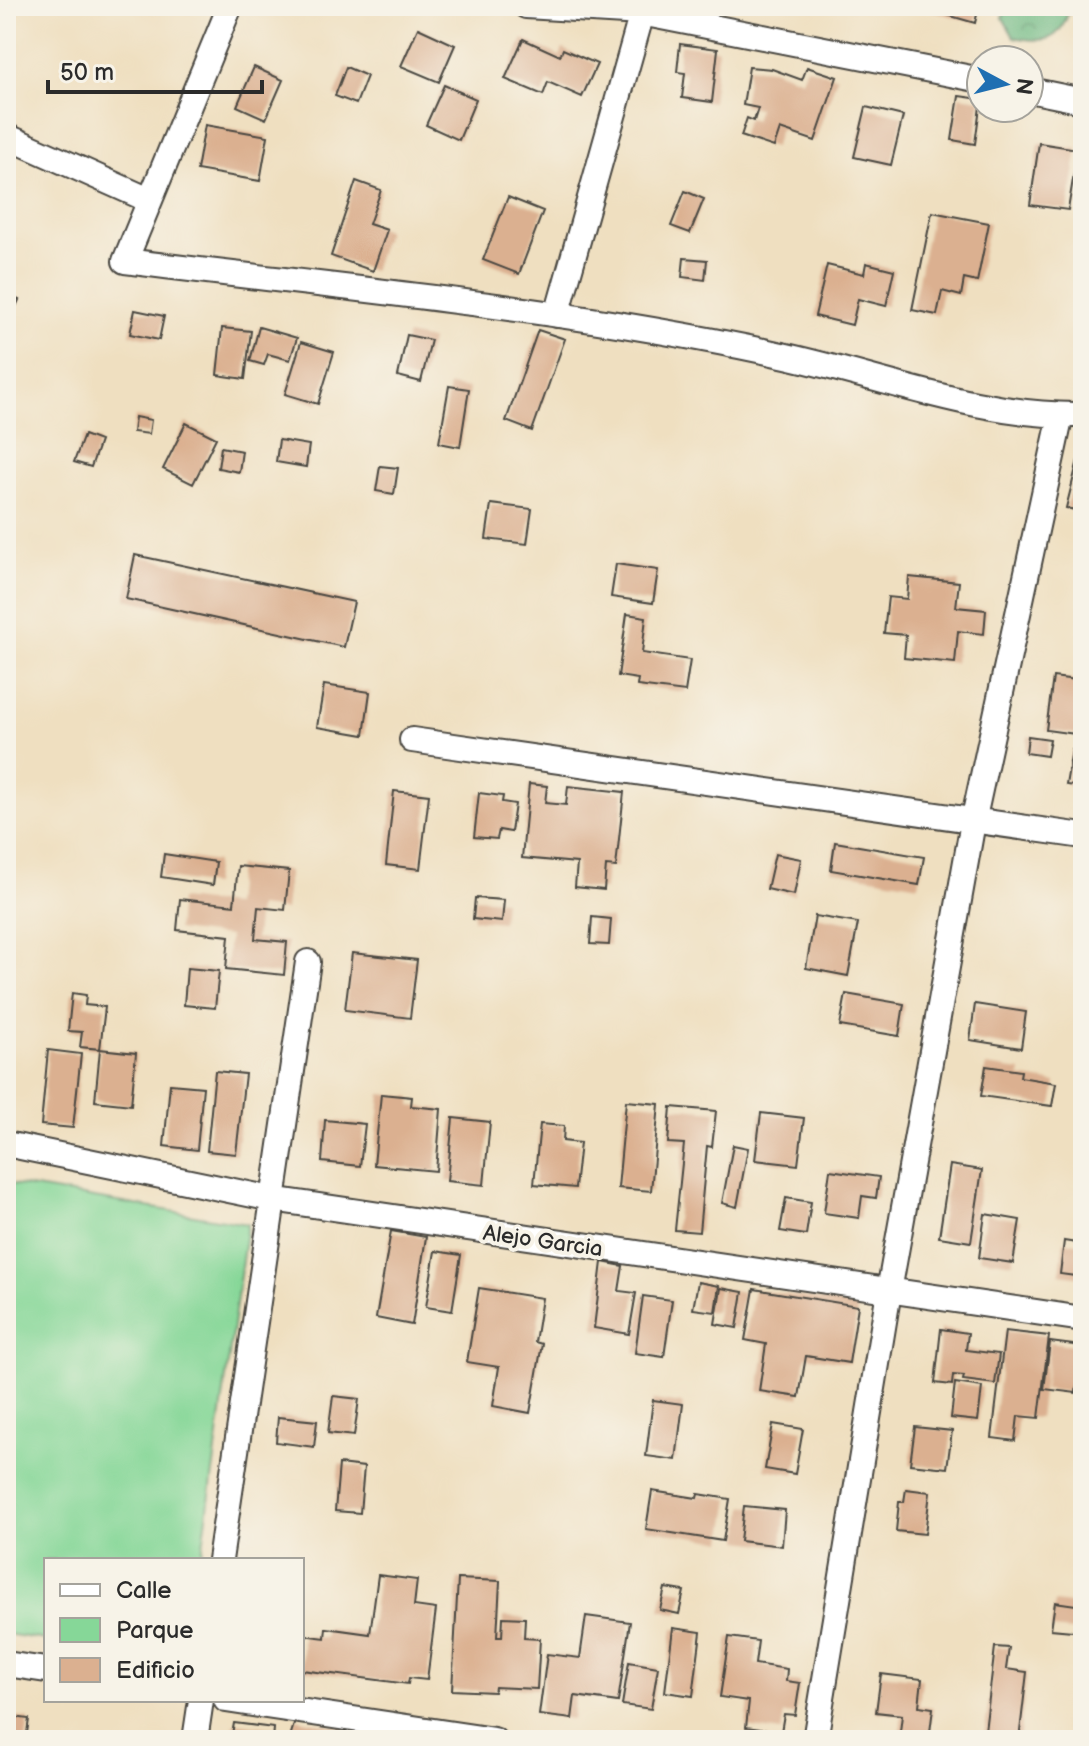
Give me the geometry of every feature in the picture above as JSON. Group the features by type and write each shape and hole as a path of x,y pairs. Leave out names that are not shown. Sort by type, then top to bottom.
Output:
{"street":[{"path":"230,6 125,261 557,315 768,352 978,404 1072,415 973,822 889,1291 815,1740"},
{"path":"526,6 643,10 965,77"},
{"path":"557,315 643,10"},
{"path":"1045,93 1083,101"},
{"path":"6,136 149,200"},
{"path":"412,740 1083,836"},
{"path":"220,1558 308,962"},
{"name":"Alejo Garcia","path":"6,1144 272,1199 1083,1319"},
{"path":"6,1664 44,1670"},
{"path":"195,1740 201,1702"},
{"path":"239,1702 494,1740"}],"green space":[{"path":"1006,6 1070,7 1057,33 1044,40 1035,40 1014,37 1003,18"},
{"path":"6,1183 247,1224 201,1558 44,1558 44,1640 6,1634"}],"building":[{"path":"916,6 979,6 975,23"},
{"path":"418,28 455,45 439,82 401,66"},
{"path":"523,39 560,56 563,49 597,64 582,97 548,82 543,95 505,79"},
{"path":"680,44 718,49 712,102 682,98 685,73 677,72"},
{"path":"254,67 283,80 266,119 237,106"},
{"path":"346,67 367,76 356,104 335,96"},
{"path":"749,67 772,69 802,80 807,67 837,77 815,141 780,129 774,147 741,136 747,118 754,121 758,108 743,105"},
{"path":"444,85 476,99 459,140 426,125"},
{"path":"959,96 965,97 965,124 978,124 975,144 952,140"},
{"path":"866,107 903,116 891,165 854,157"},
{"path":"205,125 268,136 260,181 197,170"},
{"path":"1039,143 1078,149 1068,210 1030,205"},
{"path":"356,181 381,190 369,224 387,230 373,271 331,256"},
{"path":"685,191 704,199 690,233 671,226"},
{"path":"508,197 543,211 519,274 483,260"},
{"path":"932,212 989,223 977,282 964,279 961,296 942,291 937,315 912,310"},
{"path":"684,258 707,260 705,280 682,277"},
{"path":"866,263 894,270 886,306 858,299 852,325 815,316 827,265 864,274"},
{"path":"6,294 19,300 6,328"},
{"path":"135,310 164,316 159,340 130,334"},
{"path":"259,327 297,338 290,360 268,354 264,365 250,361"},
{"path":"222,328 251,331 245,379 217,375"},
{"path":"538,330 565,339 532,431 506,421"},
{"path":"407,335 431,340 421,382 398,376"},
{"path":"301,342 334,352 318,404 285,394"},
{"path":"449,386 469,389 460,447 439,443"},
{"path":"135,417 151,420 149,434 133,432"},
{"path":"186,423 216,438 193,484 163,469"},
{"path":"84,435 100,441 91,467 74,462"},
{"path":"279,440 309,445 306,467 276,462"},
{"path":"221,447 242,451 239,472 218,468"},
{"path":"1080,452 1083,453 1083,512 1066,508"},
{"path":"380,466 398,468 394,494 376,491"},
{"path":"491,504 532,509 527,544 486,539"},
{"path":"135,555 354,602 344,647 126,599"},
{"path":"616,564 658,570 653,603 611,597"},
{"path":"909,577 959,582 956,607 986,610 984,634 958,631 955,663 904,658 906,635 884,633 888,597 907,599"},
{"path":"627,614 646,617 642,653 690,660 685,692 637,686 638,679 618,676"},
{"path":"1053,677 1083,681 1083,735 1046,730"},
{"path":"324,685 370,692 364,735 317,727"},
{"path":"1028,736 1050,739 1047,756 1026,753"},
{"path":"1072,750 1083,751 1083,787 1066,785"},
{"path":"529,784 547,786 545,803 566,805 568,786 624,792 616,867 606,866 604,890 575,887 577,863 522,858"},
{"path":"394,791 429,795 420,869 386,865"},
{"path":"479,793 503,796 502,802 515,804 511,832 499,830 497,839 474,837"},
{"path":"835,842 924,857 919,885 831,870"},
{"path":"164,854 216,862 213,885 161,877"},
{"path":"775,854 801,859 794,895 767,889"},
{"path":"238,866 289,871 285,910 258,907 255,939 287,942 284,975 226,969 229,936 177,930 180,899 234,905"},
{"path":"475,898 504,900 502,922 473,919"},
{"path":"815,916 858,923 848,976 806,968"},
{"path":"592,917 611,919 609,945 590,944"},
{"path":"352,953 417,960 410,1018 345,1010"},
{"path":"187,968 219,971 215,1008 184,1005"},
{"path":"72,993 86,995 85,1005 105,1007 100,1049 80,1047 82,1032 68,1031"},
{"path":"846,994 904,1004 899,1036 840,1026"},
{"path":"975,1004 1026,1012 1021,1048 970,1040"},
{"path":"100,1049 136,1053 131,1105 95,1101"},
{"path":"48,1050 81,1054 73,1128 41,1125"},
{"path":"986,1066 1021,1071 1020,1077 1056,1083 1052,1106 981,1096"},
{"path":"215,1071 245,1074 236,1154 207,1151"},
{"path":"170,1084 203,1087 197,1150 164,1146"},
{"path":"381,1094 412,1097 411,1106 441,1109 436,1171 374,1165"},
{"path":"626,1101 659,1104 651,1191 618,1188"},
{"path":"671,1107 716,1111 712,1147 707,1146 699,1232 675,1230 684,1144 668,1143"},
{"path":"761,1113 804,1118 798,1165 755,1160"},
{"path":"453,1118 490,1122 484,1185 447,1181"},
{"path":"325,1120 365,1124 360,1166 322,1162"},
{"path":"540,1124 564,1126 563,1141 580,1143 575,1188 534,1184"},
{"path":"733,1145 748,1148 737,1207 722,1203"},
{"path":"950,1165 982,1170 971,1242 939,1237"},
{"path":"830,1170 879,1177 876,1198 862,1196 859,1218 824,1213"},
{"path":"786,1198 811,1202 806,1235 780,1231"},
{"path":"985,1214 1020,1220 1013,1263 979,1258"},
{"path":"391,1231 426,1237 412,1325 376,1318"},
{"path":"1064,1241 1083,1244 1083,1277 1060,1274"},
{"path":"435,1251 461,1255 452,1311 426,1307"},
{"path":"602,1262 623,1266 619,1291 636,1293 629,1334 594,1328"},
{"path":"698,1282 719,1286 715,1312 693,1309"},
{"path":"479,1288 542,1298 535,1342 542,1344 530,1413 493,1406 499,1367 467,1362"},
{"path":"721,1288 743,1292 737,1328 715,1324"},
{"path":"754,1289 858,1306 849,1363 806,1356 799,1397 759,1391 766,1344 745,1340"},
{"path":"643,1296 672,1300 664,1357 635,1353"},
{"path":"941,1329 968,1333 966,1350 999,1354 995,1384 963,1380 964,1376 953,1375 952,1385 935,1383"},
{"path":"1005,1331 1049,1336 1039,1418 1018,1416 1015,1441 992,1438"},
{"path":"1050,1342 1082,1346 1076,1393 1044,1389"},
{"path":"955,1383 982,1387 978,1421 951,1418"},
{"path":"333,1396 359,1399 354,1436 328,1433"},
{"path":"653,1400 683,1404 676,1460 646,1456"},
{"path":"278,1417 317,1421 314,1447 276,1442"},
{"path":"773,1424 803,1429 795,1474 765,1469"},
{"path":"915,1427 952,1431 947,1468 910,1464"},
{"path":"339,1464 364,1467 360,1513 335,1511"},
{"path":"906,1489 930,1492 925,1534 896,1531 899,1502 904,1502"},
{"path":"652,1491 730,1499 723,1541 646,1529"},
{"path":"744,1506 785,1510 782,1546 740,1541"},
{"path":"378,1575 417,1580 414,1606 436,1609 427,1680 409,1678 408,1684 304,1670 304,1635 325,1638 326,1628 370,1634"},
{"path":"458,1579 500,1581 497,1637 502,1637 503,1617 525,1618 524,1638 540,1639 537,1689 495,1687 494,1692 452,1690"},
{"path":"665,1588 684,1591 679,1614 660,1610"},
{"path":"1055,1602 1083,1606 1083,1632 1051,1629"},
{"path":"586,1616 630,1622 618,1702 575,1696 572,1719 539,1715 547,1654 580,1658"},
{"path":"673,1628 701,1632 693,1696 665,1692"},
{"path":"729,1637 758,1641 755,1664 787,1669 786,1681 800,1683 795,1715 784,1714 781,1732 746,1727 749,1701 720,1697"},
{"path":"995,1647 1009,1648 1006,1669 1027,1672 1019,1740 984,1740"},
{"path":"629,1662 658,1667 651,1709 622,1705"},
{"path":"881,1674 922,1679 919,1706 933,1708 929,1740 899,1740 902,1715 876,1712"},
{"path":"6,1716 29,1719 26,1740 6,1740"},
{"path":"296,1718 380,1737 379,1740 289,1740"},
{"path":"234,1723 274,1728 273,1740 231,1740"}]}
